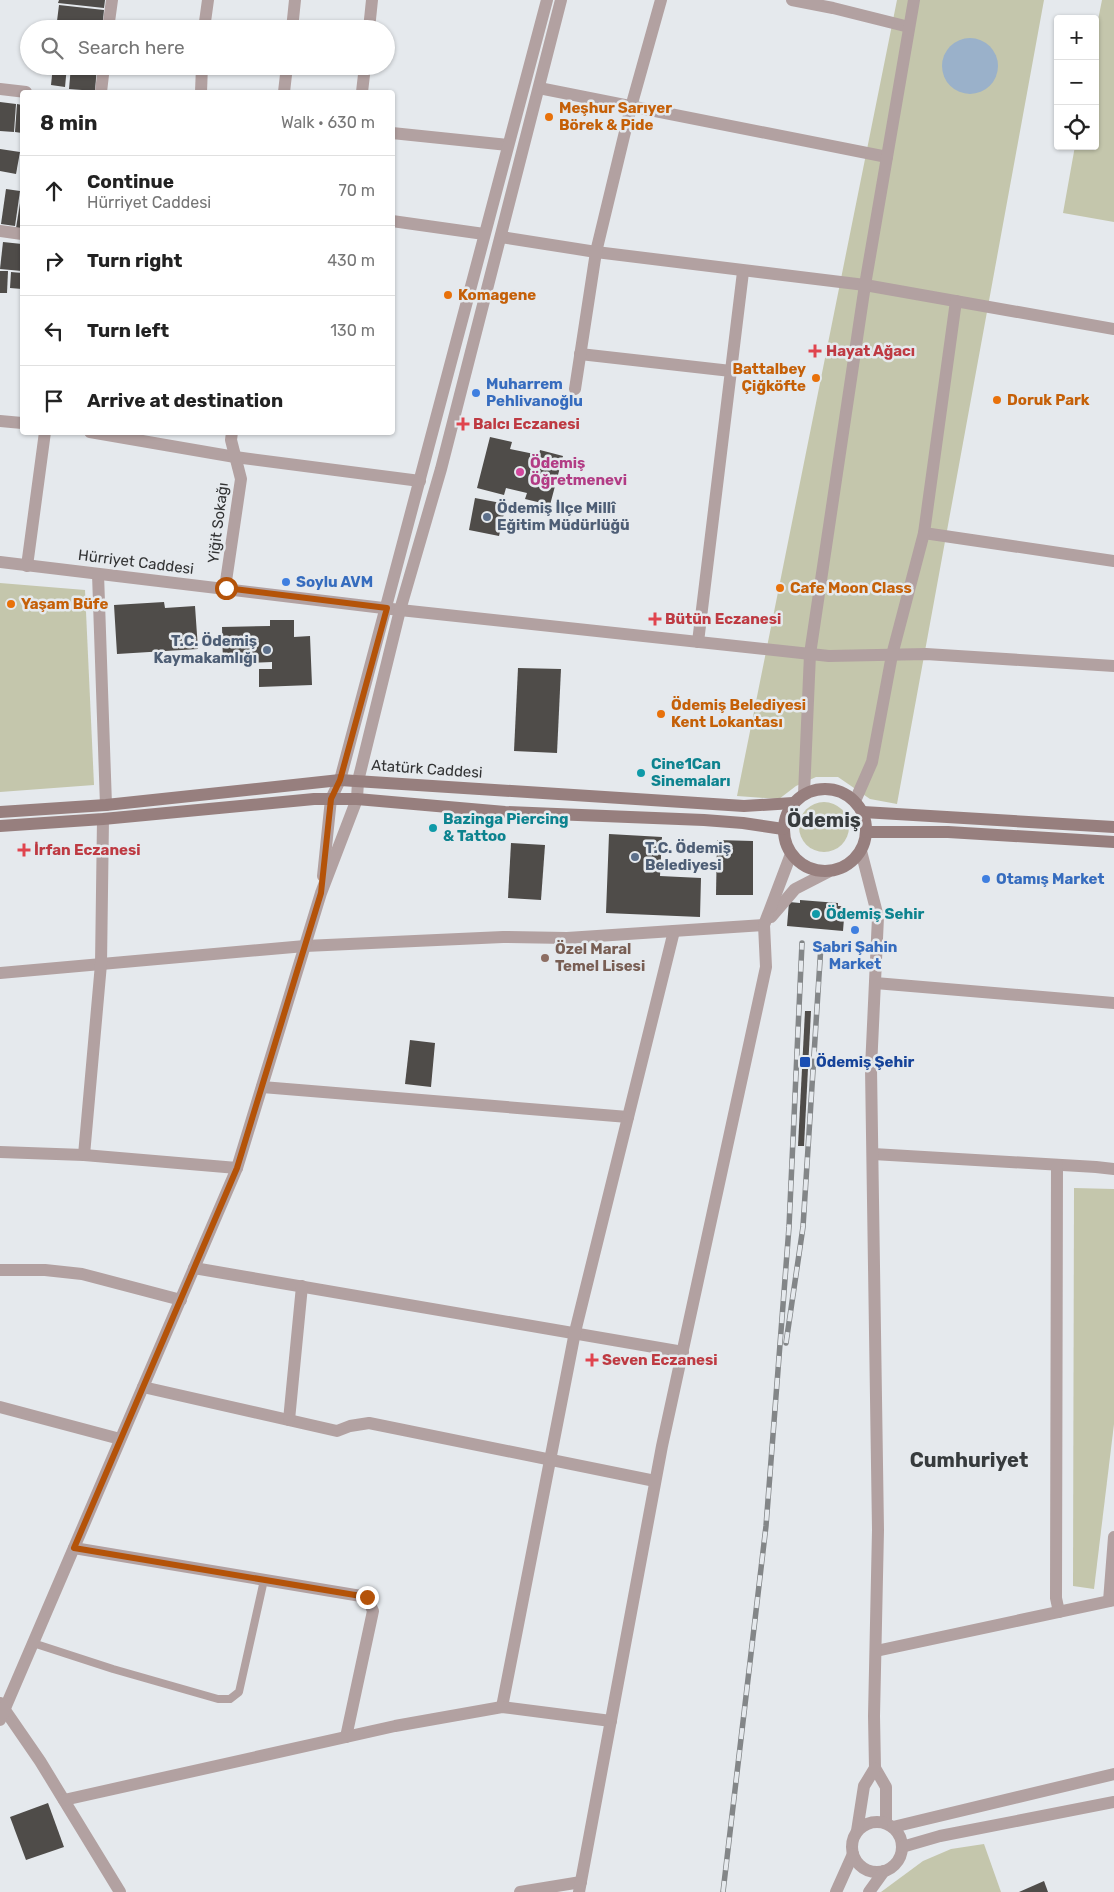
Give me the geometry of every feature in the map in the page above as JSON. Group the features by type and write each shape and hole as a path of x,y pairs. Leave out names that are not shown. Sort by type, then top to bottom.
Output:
{"main road":[{"name":"Atatürk Caddesi","path":"0,812 106,805 340,780 744,806 793,803"},
{"path":"817,789 831,789 844,793 855,801 862,812 866,825 866,838 861,851 852,862 828,872 814,870 801,864 791,854 785,842 783,828 786,815 793,803 804,794 817,789"},
{"path":"0,826 103,819 314,799 357,799 505,812 704,820 783,828"},
{"path":"862,812 1114,827"},
{"path":"866,832 948,832 1114,842"}],"street":[{"path":"109,20 112,0"},
{"path":"205,20 208,0"},
{"path":"293,20 295,0"},
{"path":"370,20 372,0"},
{"path":"0,1720 2,1705 33,1643 237,1168 321,893 357,799 358,781 420,481 547,0"},
{"path":"321,893 331,799 340,780 393,609 441,469 562,0"},
{"path":"575,389 596,252 631,107 661,0"},
{"path":"792,0 909,27"},
{"path":"804,794 810,654 865,286 914,0"},
{"path":"101,90 103,75"},
{"path":"201,90 202,75"},
{"path":"284,90 286,75"},
{"path":"362,90 364,75"},
{"path":"0,88 20,91"},
{"path":"539,88 887,157"},
{"path":"395,133 508,145"},
{"path":"395,221 484,234"},
{"path":"0,231 20,234"},
{"path":"501,237 743,272 865,286 1114,329"},
{"path":"698,642 743,272"},
{"path":"855,801 872,762 892,655 924,534 956,302"},
{"path":"580,354 731,372"},
{"path":"0,421 20,423"},
{"path":"27,566 45,435"},
{"path":"107,435 235,457 420,481"},
{"name":"Yiğit Sokağı","path":"226,588 240,479 231,440 232,435"},
{"path":"924,534 1114,561"},
{"name":"Hürriyet Caddesi","path":"0,562 393,609 829,656 926,654 1114,666"},
{"path":"98,574 106,805"},
{"path":"84,1155 101,964 103,819"},
{"path":"861,851 878,917 871,1068 878,1530 875,1768 886,1787 889,1825 898,1833 902,1848 897,1862 884,1871 869,1892"},
{"path":"520,1892 580,1887 682,1352 766,967 764,925 791,854"},
{"path":"0,973 305,946 503,937 567,938 764,925 794,889 828,872"},
{"path":"502,1707 552,1460 575,1332 674,930"},
{"path":"875,983 1114,1003"},
{"path":"262,1087 628,1117"},
{"path":"0,1152 84,1155 237,1168"},
{"path":"872,1154 1057,1164 1114,1170"},
{"path":"1057,1164 1056,1598 1058,1612"},
{"path":"194,1268 575,1332 682,1352"},
{"path":"0,1270 45,1270 82,1274 180,1300"},
{"path":"289,1420 302,1286"},
{"path":"143,1387 337,1431 350,1426 369,1423 656,1482"},
{"path":"0,1407 120,1440"},
{"path":"876,1651 1112,1601 1114,1537"},
{"path":"74,1548 367,1597 373,1611 346,1737"},
{"path":"2,1705 64,1800 120,1892"},
{"path":"64,1800 395,1726 502,1707 611,1721"},
{"path":"836,1892 853,1854 854,1838 857,1831 864,1786 875,1768"},
{"path":"857,1831 870,1822 889,1825 1114,1774"},
{"path":"902,1848 940,1836 1114,1802"},
{"path":"853,1854 856,1861 868,1870 884,1871"}],"lane":[{"path":"33,1643 122,1672 218,1699 230,1699 239,1692 264,1580"}],"green space":[{"path":"897,0 1044,0 897,804 870,799 838,777 816,777 796,786 779,799 737,796"},
{"path":"1102,0 1114,0 1114,222 1063,213 1074,150 1099,150 1099,15"},
{"path":"0,583 85,590 94,785 0,792"},
{"path":"819,802 829,802 842,809 849,822 849,832 842,845 829,852 819,852 810,848 803,841 799,832 799,822 803,813 810,806"},
{"path":"1074,1188 1114,1189 1114,1424 1094,1589 1073,1586"},
{"path":"984,1844 1001,1892 881,1892 923,1861 951,1849"}],"water":[{"path":"970,38 981,40 990,46 996,55 998,66 996,77 990,86 981,92 970,94 959,92 950,86 944,77 942,66 944,55 950,46 959,40"}],"building":[{"path":"59,0 105,0 104,8 58,3"},
{"path":"59,5 104,10 103,20 57,20"},
{"path":"52,75 66,75 65,87 51,85"},
{"path":"70,75 96,75 95,90 69,89"},
{"path":"0,102 16,104 14,132 0,131"},
{"path":"17,104 20,105 20,133 15,132"},
{"path":"0,149 20,152 16,174 0,171"},
{"path":"6,189 20,191 15,226 1,224"},
{"path":"20,203 20,229 16,228"},
{"path":"3,242 20,244 20,271 0,269"},
{"path":"0,271 8,271 7,293 0,293"},
{"path":"11,272 20,273 20,289 10,288"},
{"name":"Ödemiş Öğretmenevi","path":"490,437 512,442 510,449 539,455 540,450 563,456 550,505 525,499 527,493 506,488 504,495 477,488"},
{"name":"Ödemiş İlçe Millî Eğitim Müdürlüğü","path":"475,498 506,504 499,536 469,530"},
{"path":"164,602 165,608 195,606 198,649 117,654 114,605"},
{"name":"T.C. Ödemiş Kaymakamlığı","path":"270,620 294,620 294,637 310,636 312,685 259,687 259,669 272,669 272,662 223,664 222,627 270,626"},
{"path":"518,668 561,669 557,753 514,751"},
{"name":"T.C. Ödemiş Belediyesi","path":"609,834 662,837 660,876 701,878 700,917 606,913"},
{"path":"717,840 753,841 753,895 716,895"},
{"path":"511,843 545,845 541,900 508,898"},
{"name":"Ödemiş Sehir","path":"800,900 838,903 838,906 845,906 843,931 787,926 789,902 800,903"},
{"path":"805,1011 811,1011 804,1146 798,1146"},
{"path":"410,1040 435,1043 431,1087 405,1084"},
{"path":"48,1803 64,1847 26,1860 10,1817"},
{"path":"1044,1881 1048,1892 1019,1892"}],"railway":[{"path":"723,1892 766,1526 789,1227 802,943"},
{"path":"786,1343 803,1227 821,945"}],"place":[{"name":"Meşhur Sarıyer Börek & Pide","path":"549,117"},
{"name":"Komagene","path":"448,295"},
{"name":"Hayat Ağacı","path":"815,351"},
{"name":"Battalbey Çiğköfte","path":"816,378"},
{"name":"Muharrem Pehlivanoğlu","path":"476,393"},
{"name":"Doruk Park","path":"997,400"},
{"name":"Balcı Eczanesi","path":"463,424"},
{"name":"Ödemiş Öğretmenevi","path":"520,472"},
{"name":"Ödemiş İlçe Millî Eğitim Müdürlüğü","path":"487,517"},
{"name":"Soylu AVM","path":"286,582"},
{"name":"Cafe Moon Class","path":"780,588"},
{"name":"Yaşam Büfe","path":"11,604"},
{"name":"Bütün Eczanesi","path":"655,619"},
{"name":"T.C. Ödemiş Kaymakamlığı","path":"267,650"},
{"name":"Ödemiş Belediyesi Kent Lokantası","path":"661,714"},
{"name":"Cine1Can Sinemaları","path":"641,773"},
{"name":"Bazinga Piercing & Tattoo","path":"433,828"},
{"name":"İrfan Eczanesi","path":"24,850"},
{"name":"T.C. Ödemiş Belediyesi","path":"635,857"},
{"name":"Otamış Market","path":"986,879"},
{"name":"Ödemiş Sehir","path":"816,914"},
{"name":"Sabri Şahin Market","path":"855,930"},
{"name":"Özel Maral Temel Lisesi","path":"545,958"},
{"name":"Ödemiş Şehir","path":"805,1062"},
{"name":"Seven Eczanesi","path":"592,1360"}],"district":[{"name":"Ödemiş","path":"824,820"},
{"name":"Cumhuriyet","path":"969,1460"}],"route":[{"path":"226,588 387,608 340,780 331,799 321,893 237,1168 74,1548 367,1597"}]}
